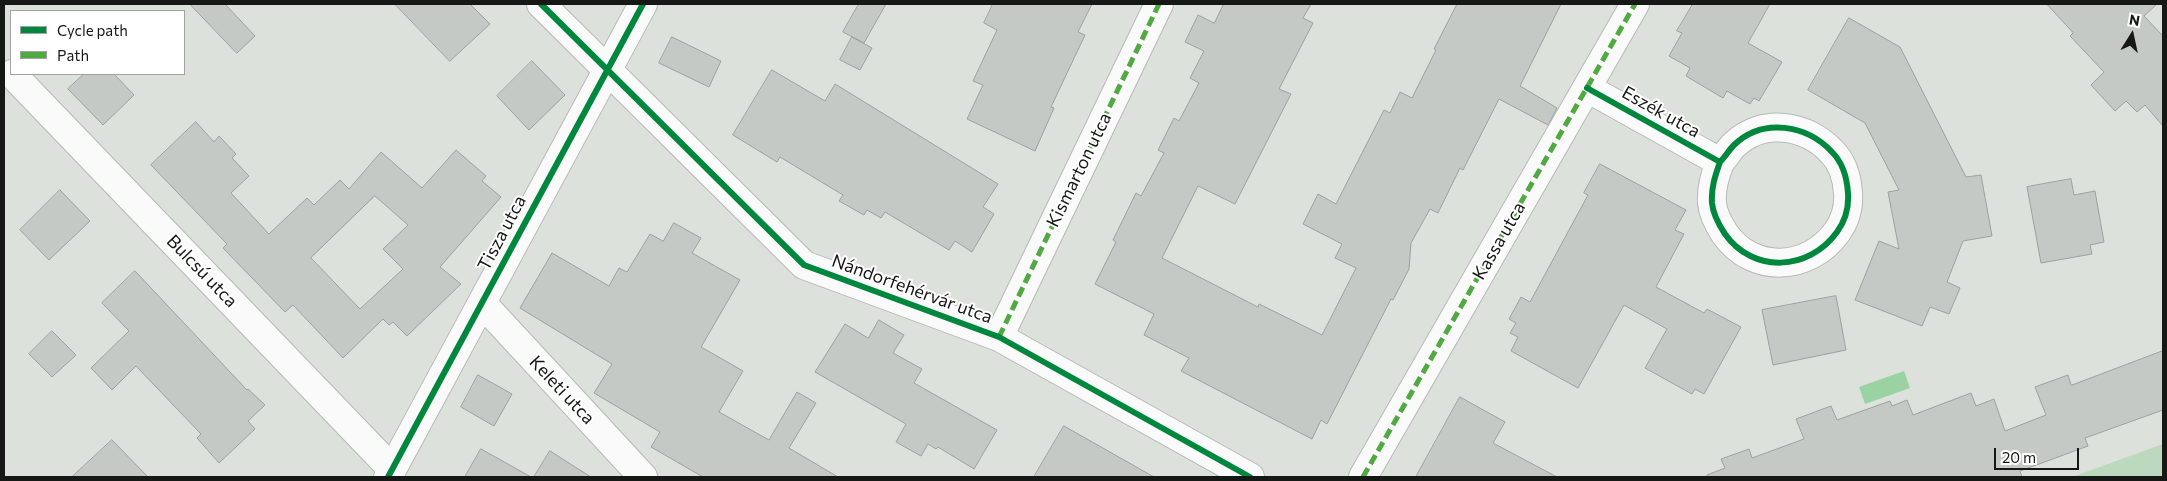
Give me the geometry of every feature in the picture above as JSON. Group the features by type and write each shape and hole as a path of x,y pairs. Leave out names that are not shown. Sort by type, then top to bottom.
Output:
{"street":[{"name":"Nándorfehérvár utca","path":"541,4 804,265 999,337 1250,477"},
{"name":"Tisza utca","path":"390,473 643,4"},
{"name":"Kismarton utca","path":"999,337 1159,4"},
{"name":"Kassa utca","path":"1363,477 1635,4"},
{"name":"Bulcsú utca","path":"14,75 390,473"},
{"name":"Eszék utca","path":"1587,88 1720,162"},
{"path":"1777,127 1800,130 1821,140 1837,157 1847,178 1848,202 1842,224 1830,242 1812,256 1792,262 1770,262 1749,256 1731,243 1719,225 1712,204 1713,183 1720,162 1735,144 1754,132 1777,127"},
{"name":"Keleti utca","path":"482,303 643,477"}],"shaded area":[{"path":"1904,371 1910,388 1865,404 1859,387"},
{"path":"2163,444 2163,477 2072,477"}],"building":[{"path":"190,4 225,4 255,36 237,53"},
{"path":"395,4 470,4 490,24 450,61"},
{"path":"859,4 886,4 864,43 843,32"},
{"path":"993,4 1092,4 1078,32 1085,35 1051,107 1054,108 1035,151 967,119 983,85 973,81 997,30 984,23"},
{"path":"1224,4 1311,4 1303,18 1313,23 1279,89 1291,94 1235,204 1198,186 1162,258 1258,307 1259,304 1322,335 1356,268 1335,258 1342,244 1303,224 1318,194 1336,204 1384,110 1390,113 1400,92 1412,98 1457,4 1561,4 1520,86 1557,108 1548,125 1499,99 1463,170 1460,168 1438,213 1430,209 1411,243 1409,269 1393,300 1391,299 1327,424 1321,420 1312,439 1181,371 1189,358 1144,335 1154,314 1095,284 1116,242 1113,240 1136,193 1141,196 1164,153 1158,150 1174,118 1179,121 1199,83 1190,78 1204,51 1185,42 1198,15 1214,23"},
{"path":"1693,4 1770,4 1748,43 1782,62 1759,101 1754,98 1750,104 1727,91 1723,98 1686,76 1690,68 1669,56 1682,33 1677,31"},
{"path":"2047,4 2157,4 2144,16 2163,36 2163,126 2145,105 2137,112 2126,101 2115,111 2091,85 2104,72 2070,36 2073,33"},
{"path":"1849,18 1900,47 1966,177 1981,175 1992,236 1963,241 1947,282 1960,288 1949,314 1930,307 1922,326 1855,300 1879,241 1899,249 1888,192 1899,190 1865,123 1808,90"},
{"path":"672,37 721,61 709,87 659,63"},
{"path":"852,37 872,48 860,70 840,60"},
{"path":"532,61 565,95 529,130 497,96"},
{"path":"772,70 825,101 835,84 998,184 983,207 994,214 972,252 955,241 949,250 885,212 881,218 867,210 864,215 839,201 843,195 780,157 777,162 733,135"},
{"path":"83,75 115,75 134,95 103,125 68,89"},
{"path":"196,122 214,142 219,136 236,154 232,158 249,176 231,193 269,234 307,198 314,205 340,180 349,189 381,152 422,188 456,150 486,176 482,181 501,197 440,267 461,284 407,336 393,322 389,325 383,319 343,358 293,305 285,312 223,248 227,244 151,165","holes":["375,196 408,225 383,249 403,269 360,309 311,258"]},
{"path":"1600,164 1686,210 1675,230 1684,234 1656,287 1704,313 1707,309 1741,327 1704,394 1695,389 1692,394 1645,368 1667,329 1624,305 1578,388 1511,351 1518,337 1510,333 1516,323 1509,319 1521,297 1530,302 1588,195 1584,193"},
{"path":"2071,179 2074,195 2095,191 2104,242 2090,245 2092,254 2041,263 2027,187"},
{"path":"60,190 90,221 49,260 20,230"},
{"path":"674,223 701,238 692,253 740,280 701,347 743,371 719,412 769,440 797,392 816,403 789,448 838,477 703,477 651,447 660,432 594,393 612,364 520,308 552,253 609,286 619,268 627,272 650,234 663,241"},
{"path":"135,271 247,390 265,405 248,421 255,429 219,463 197,438 201,434 136,366 112,390 91,368 129,331 102,303"},
{"path":"1836,296 1846,350 1773,365 1762,310"},
{"path":"879,320 904,335 893,353 922,369 914,383 997,430 974,469 938,447 936,449 928,444 921,456 896,442 906,424 815,372 845,324 868,338"},
{"path":"52,331 76,355 52,377 29,354"},
{"path":"2163,351 2163,410 2085,438 2088,446 2020,471 2022,477 1707,477 1707,475 1725,468 1721,459 1749,449 1752,458 1804,439 1796,419 1831,406 1837,420 1890,401 1892,406 1907,400 1913,415 1971,393 1976,406 1994,399 2005,431 2046,415 2035,387 2068,375 2071,385"},
{"path":"478,375 512,394 494,426 461,407"},
{"path":"1460,397 1505,422 1493,443 1557,477 1416,477"},
{"path":"1064,426 1154,477 1034,477"},
{"path":"112,440 148,477 72,477"},
{"path":"481,449 531,477 465,477"},
{"path":"550,451 591,477 534,477"}],"marked path":[{"path":"999,337 1159,4"},
{"path":"1363,477 1635,4"}],"cycle path":[{"path":"541,4 804,265 999,337 1250,477"},
{"path":"388,477 643,4"},
{"path":"1587,88 1720,162 1713,187 1712,203 1714,211 1725,234 1737,247 1750,256 1765,261 1781,263 1797,260 1812,254 1825,245 1837,232 1842,223 1846,214 1848,198 1844,171 1832,152 1810,136 1785,128 1758,130 1734,145 1720,162"}]}
